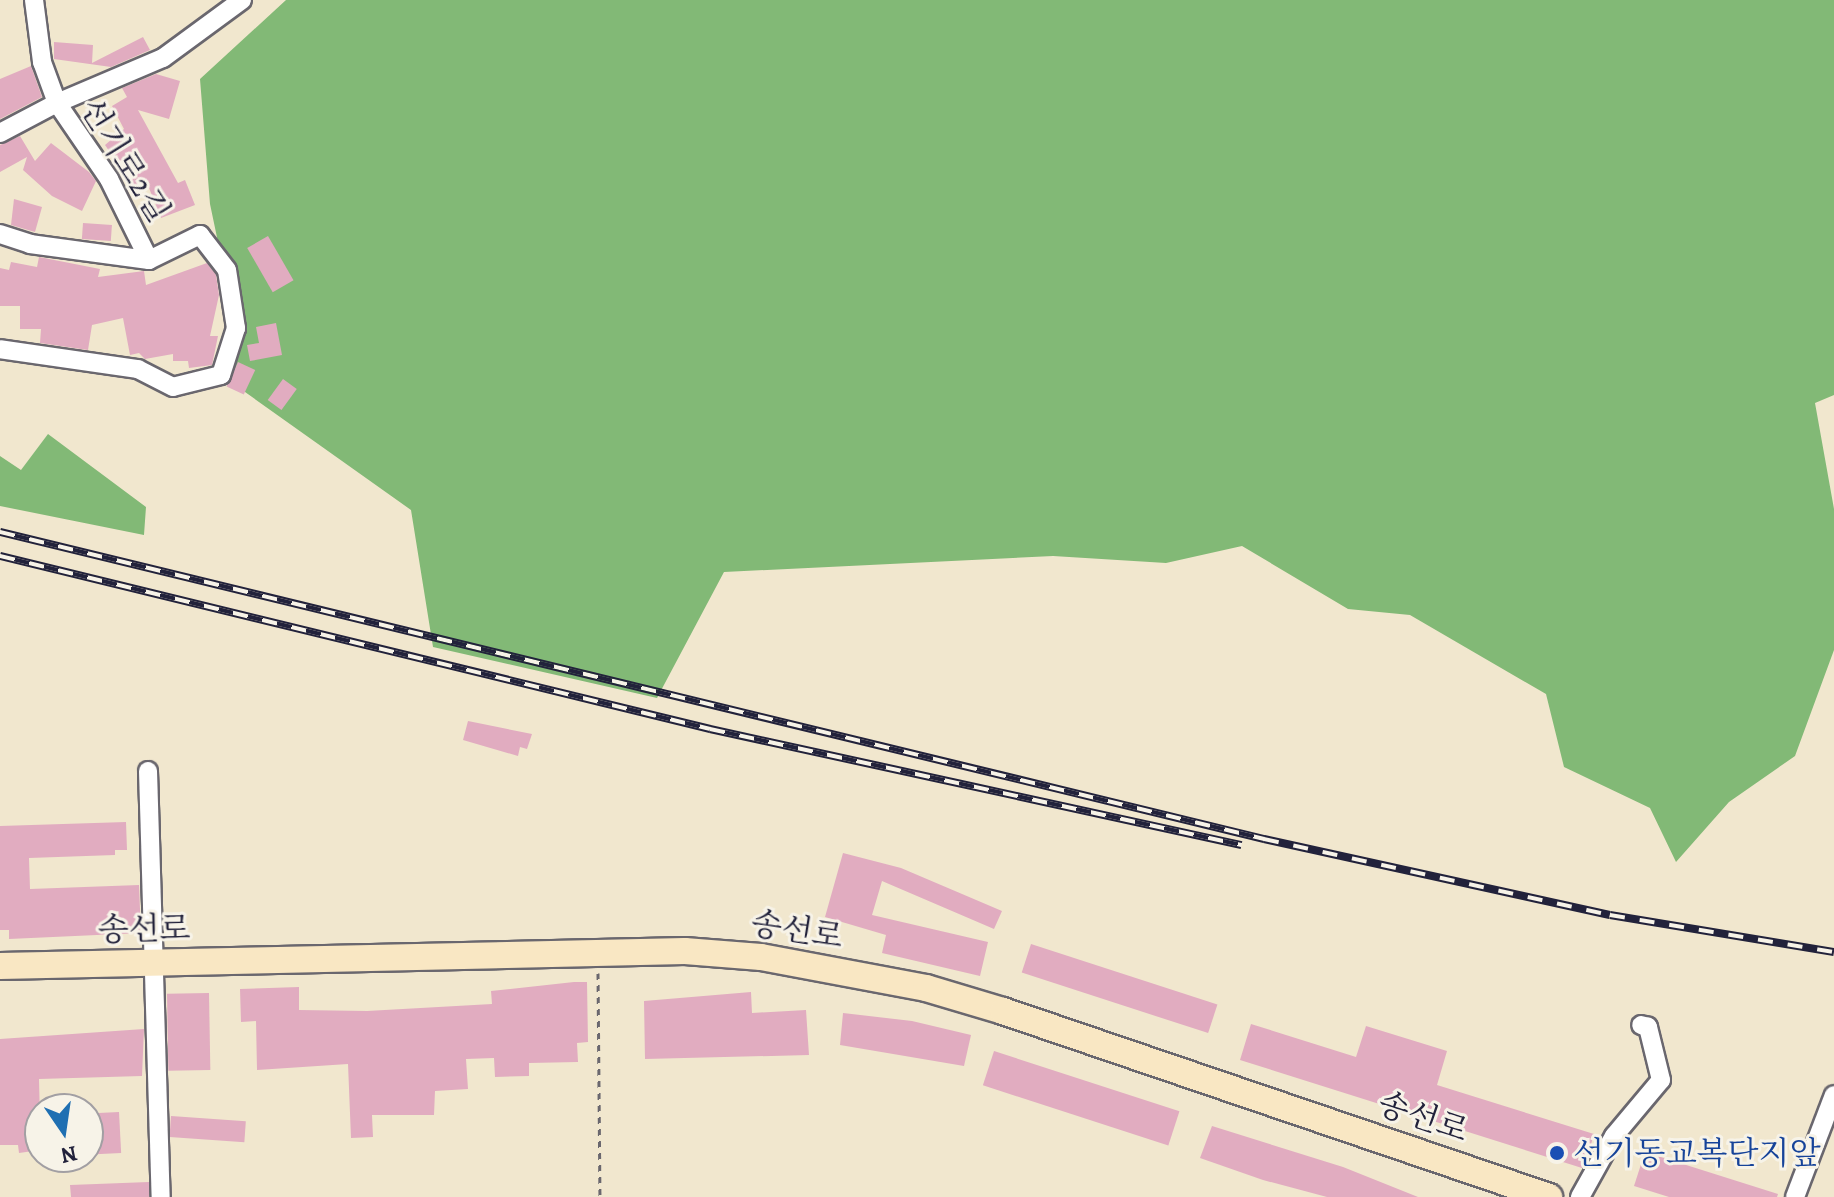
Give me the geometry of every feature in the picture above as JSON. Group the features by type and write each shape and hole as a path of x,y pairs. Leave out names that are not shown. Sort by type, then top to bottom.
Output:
{"main road":[{"name":"송선로","path":"0,966 685,951 761,957 926,988 1076,1033 1549,1197"}],"street":[{"path":"34,0 42,62 57,103 163,58 242,0"},
{"name":"선기로2길","path":"0,133 57,103 109,179 149,260"},
{"name":"선기로2길","path":"0,234 30,244 149,260 200,235 227,270 236,328 221,375 173,387 138,369 0,349"},
{"path":"148,771 161,1197"},
{"path":"1580,1197 1614,1136 1661,1080 1648,1027 1641,1025"},
{"path":"1795,1197 1834,1095"}],"path":[{"path":"598,953 600,1197"}],"green space":[{"path":"286,0 1834,0 1834,395 1815,403 1834,509 1834,650 1795,756 1729,802 1676,862 1650,808 1564,767 1546,694 1410,615 1348,609 1242,546 1166,563 1053,556 724,572 657,698 433,647 411,510 221,375 236,328 210,204 200,79"},
{"path":"48,434 146,507 144,535 0,506 0,456 21,470"}],"building":[{"path":"143,37 150,50 111,67 54,59 54,42 93,45 92,63"},
{"path":"31,66 42,97 0,119 0,79"},
{"path":"156,74 180,81 169,119 138,110 178,183 185,180 195,205 161,218 149,188 138,193 105,145 124,129 112,106 127,97 122,88"},
{"path":"20,136 35,161 51,143 89,172 96,181 82,211 52,196 23,170 27,157 0,172 0,145"},
{"path":"14,199 42,207 35,232 11,225"},
{"path":"83,223 112,225 111,241 82,239"},
{"path":"268,236 294,280 273,292 247,248"},
{"path":"39,257 100,269 98,277 144,271 146,285 207,263 216,275 219,295 210,336 218,336 212,365 189,368 188,361 173,361 173,354 145,359 139,353 130,355 123,318 92,325 88,350 40,343 41,329 20,329 20,306 0,306 0,268 9,270 11,262 37,267"},
{"path":"276,323 282,355 250,361 247,345 259,343 256,327"},
{"path":"238,362 255,370 244,395 227,386"},
{"path":"283,379 297,389 281,410 268,400"},
{"path":"468,721 532,734 527,749 520,747 518,756 463,740"},
{"path":"126,822 127,850 115,850 115,855 29,858 30,889 139,885 141,933 9,939 9,930 0,930 0,826"},
{"path":"843,853 901,868 1002,911 994,929 882,881 872,915 988,942 980,976 882,953 886,935 825,917"},
{"path":"1031,944 1217,1005 1208,1033 1022,973"},
{"path":"587,982 588,1042 577,1043 578,1062 529,1063 529,1076 495,1077 494,1058 466,1059 468,1089 435,1091 434,1115 372,1115 373,1137 351,1138 348,1064 257,1070 256,1021 241,1022 240,989 299,987 299,1010 367,1011 492,1004 491,991"},
{"path":"751,992 752,1013 806,1010 809,1055 645,1059 644,1001"},
{"path":"209,993 210,1070 168,1071 167,994"},
{"path":"843,1013 912,1021 971,1035 964,1066 840,1045"},
{"path":"1251,1024 1356,1057 1366,1026 1447,1051 1437,1085 1594,1134 1586,1162 1582,1168 1240,1060"},
{"path":"144,1029 142,1076 39,1079 39,1093 24,1093 24,1152 19,1153 18,1145 0,1145 0,1039"},
{"path":"994,1051 1179,1111 1168,1145 983,1085"},
{"path":"119,1112 121,1153 104,1154 104,1113"},
{"path":"171,1116 246,1121 244,1142 170,1137"},
{"path":"1212,1126 1343,1167 1418,1197 1327,1197 1263,1180 1200,1158"},
{"path":"1645,1152 1778,1194 1777,1197 1669,1197 1634,1186"},
{"path":"149,1182 149,1197 71,1197 70,1185"}],"railway":[{"path":"0,532 1264,839 1610,915 1834,952"},
{"path":"0,556 710,729 1241,845"}],"place":[{"name":"선기동교복단지앞","path":"1557,1153"}]}
